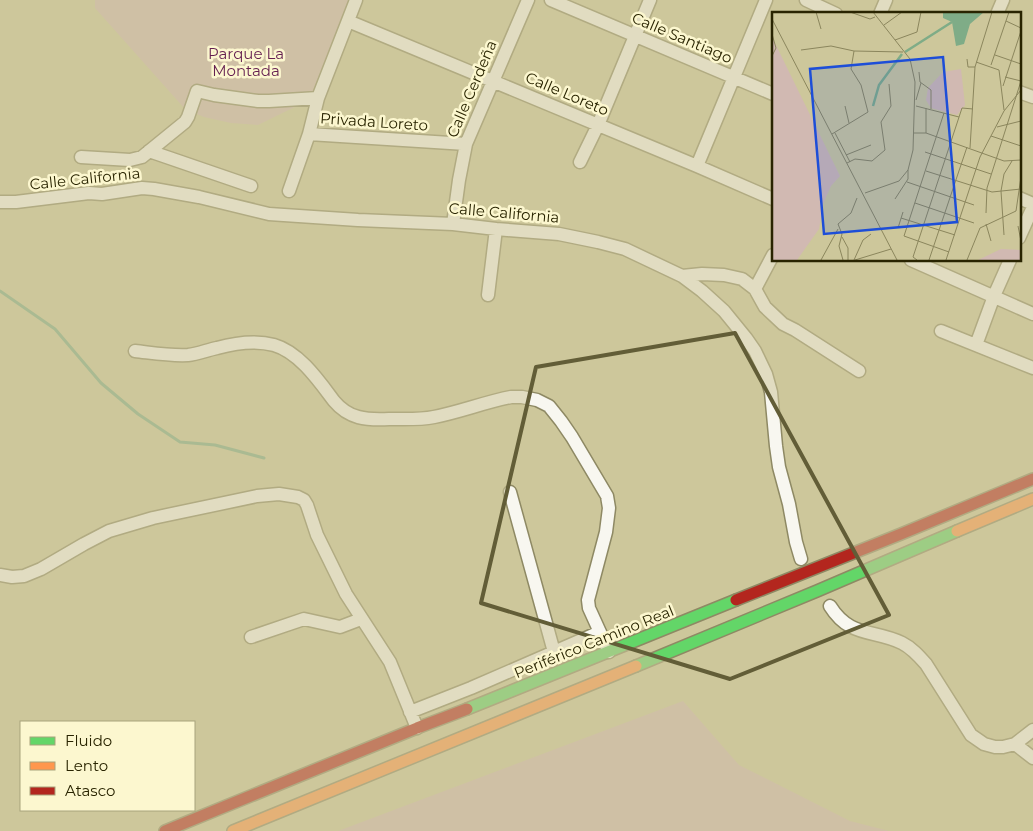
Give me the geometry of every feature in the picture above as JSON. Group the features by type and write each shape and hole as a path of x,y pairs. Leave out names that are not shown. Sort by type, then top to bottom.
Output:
{"highway":[{"name":"Periférico Camino Real","path":"165,831 902,534 1033,479"},
{"path":"233,831 818,592 1033,499"}],"street":[{"name":"Privada Loreto","path":"289,191 310,134 318,98 356,0"},
{"name":"Calle Cerdeña","path":"453,224 466,144 528,0"},
{"name":"Calle Santiago","path":"551,0 772,94"},
{"path":"580,162 650,0"},
{"path":"697,166 766,0"},
{"path":"806,0 832,12"},
{"path":"881,12 886,0"},
{"path":"998,12 1003,0"},
{"name":"Calle Loreto","path":"348,21 598,124 772,199"},
{"path":"81,157 130,160 142,157 185,122 197,91 258,101 318,98"},
{"path":"1020,92 1033,97"},
{"name":"Privada Loreto","path":"310,134 466,144"},
{"path":"149,151 251,186"},
{"name":"Calle California","path":"0,202 16,202 89,193 102,194 142,188 199,197 269,214 453,224 559,234 625,249 682,276 702,291 724,311 750,344 761,363 771,392 779,467 801,559"},
{"path":"1020,198 1033,205 1020,236"},
{"path":"488,295 496,229"},
{"path":"755,289 772,257"},
{"path":"913,261 1033,314"},
{"path":"976,345 1010,261"},
{"path":"682,276 724,274 742,279 755,289 765,307 783,324 859,371"},
{"path":"940,331 1033,368"},
{"path":"135,351 164,355 188,355 236,343 255,342 276,345 291,353 308,369 339,407 348,414 358,418 372,420 433,417 511,397 537,400 549,406 566,429 607,496 609,508 606,532 588,600 589,608 609,652"},
{"path":"510,492 554,652"},
{"path":"0,575 24,576 109,531 153,518 257,496 288,494 298,497 304,500 307,505 321,542 346,594 390,662 417,728"},
{"path":"830,606 836,616 854,629 886,637 902,644 920,656 971,734 984,744 994,747 1015,744 1033,730"},
{"path":"251,636 304,619 340,627 361,619"},
{"path":"410,712 471,688 600,632"},
{"path":"471,688 475,706"},
{"path":"1015,744 1033,758"}],"highlighted area":[{"path":"735,333 889,615 730,679 481,603 536,367"}],"green space":[{"name":"Parque La Montada","path":"95,0 350,0 309,100 258,125 231,123 204,117 185,109 95,8"},
{"path":"683,701 739,765 850,821 889,831 338,831"}],"waterway":[{"path":"0,291 55,329 101,383 138,414 180,442 215,445 264,458"}],"traffic: fast":[{"path":"636,666 957,531"},
{"path":"467,709 736,600"}],"traffic: slow":[{"path":"957,531 1033,499"},
{"path":"233,831 636,666"}],"traffic: jam":[{"path":"736,600 1033,479"},
{"path":"165,831 467,709"}]}
